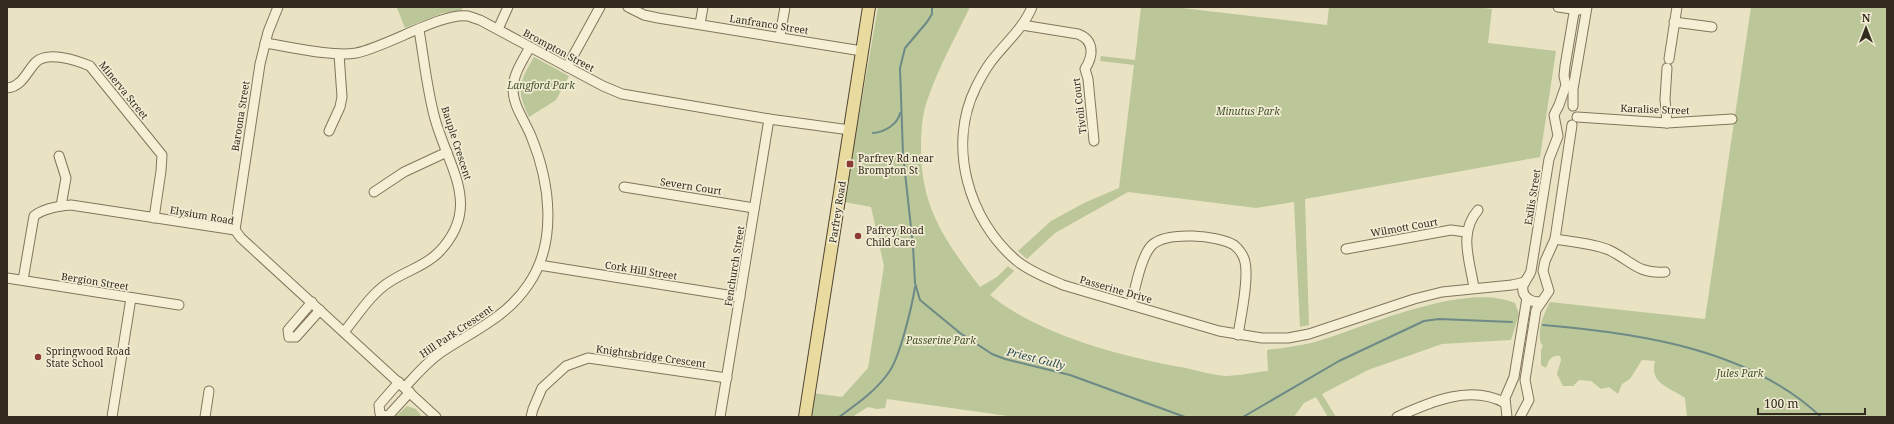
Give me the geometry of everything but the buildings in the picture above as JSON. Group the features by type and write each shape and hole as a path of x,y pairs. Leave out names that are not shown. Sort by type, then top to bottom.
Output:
{"main road":[{"name":"Parfrey Road","path":"805,417 869,7"}],"street":[{"name":"Baroona Street","path":"235,230 260,64 265,43 278,7"},
{"path":"498,29 508,7"},
{"path":"567,67 600,7"},
{"name":"Lanfranco Street","path":"628,7 644,15 780,36 862,51"},
{"path":"700,24 703,7"},
{"path":"780,36 785,7"},
{"name":"Passerine Drive","path":"1032,7 1022,25 989,64 976,88 967,113 963,139 964,168 970,191 989,231 1002,247 1018,262 1041,276 1063,285 1131,305 1238,335 1262,338 1288,338 1309,334 1414,299 1442,292 1495,287 1527,280"},
{"path":"1558,7 1587,9 1574,89 1573,106"},
{"path":"1667,123 1665,99 1668,64 1677,7"},
{"name":"Exilis Street","path":"1508,417 1507,398 1514,377 1527,280 1549,159 1558,136 1555,111 1559,106 1566,85 1565,66 1575,8"},
{"name":"Brompton Street","path":"265,43 339,54 355,53 376,48 444,19 468,16 498,29 567,67 622,94 768,119 850,130"},
{"path":"1674,22 1712,27"},
{"name":"Tivoli Court","path":"1022,25 1085,36 1090,41 1092,47 1088,64 1085,69 1088,79 1094,141"},
{"name":"Bauple Crescent","path":"344,332 376,294 390,281 437,254 449,240 456,228 461,208 461,194 435,119 419,30"},
{"name":"Hill Park Crescent","path":"405,387 424,366 440,353 486,326 511,306 528,285 539,265 545,240 548,213 547,190 541,162 516,106 513,90 514,77 530,47"},
{"path":"329,131 340,107 342,97 339,54"},
{"name":"Minerva Street","path":"7,88 12,88 19,83 37,61 47,57 80,62 90,66 162,155 154,218"},
{"path":"1507,398 1512,411 1521,414 1529,400 1525,380 1536,310 1549,291 1549,286 1545,279 1543,270 1545,261 1555,239 1577,111 1573,106 1566,104 1559,106"},
{"name":"Fenchurch Street","path":"720,417 768,119"},
{"name":"Karalise Street","path":"1575,121 1667,123 1732,119"},
{"path":"1556,121 1562,126 1575,121"},
{"path":"374,192 415,166 447,152"},
{"path":"59,156 66,178 61,206"},
{"name":"Severn Court","path":"624,187 754,208"},
{"name":"Elysium Road","path":"23,280 34,216 41,211 61,206 71,205 235,230 436,417"},
{"path":"1474,288 1466,232 1473,216 1478,210"},
{"name":"Wilmott Court","path":"1346,249 1451,230 1466,232"},
{"path":"1131,305 1145,257 1152,246 1160,240 1180,235 1224,240 1234,245 1243,255 1246,263 1246,276 1238,335"},
{"path":"1555,239 1599,246 1610,250 1642,271 1652,273 1665,272"},
{"name":"Cork Hill Street","path":"539,265 740,297"},
{"path":"1527,280 1537,276 1545,279"},
{"name":"Bergion Street","path":"7,278 179,305"},
{"name":"Passerine Drive","path":"1495,287 1525,296"},
{"path":"1525,296 1535,302 1542,301"},
{"path":"112,417 131,298"},
{"path":"312,302 288,330 289,337 296,337 320,310"},
{"name":"Knightsbridge Crescent","path":"531,417 542,388 566,366 588,358 727,378"},
{"path":"1397,417 1452,396 1479,395 1507,398 1521,388 1527,393"},
{"path":"205,417 209,391"},
{"name":"Elysium Road","path":"418,399 428,417"}],"green space":[{"path":"390,7 463,7 461,11 443,13 405,28 397,8"},
{"name":"Passerine Park","path":"878,7 970,7 941,65 925,106 922,124 921,149 925,189 931,207 946,239 980,287 997,277 1008,266 1014,271 990,295 1010,309 1033,322 1084,343 1110,351 1136,358 1225,376 1268,371 1267,350 1315,342 1415,309 1443,302 1470,298 1494,298 1515,303 1519,314 1511,340 1442,344 1368,370 1322,394 1336,417 1328,417 1316,397 1304,403 1294,417 1015,417 887,399 885,408 877,409 868,407 852,417 810,417 813,393 842,397 868,368 884,266 871,207 844,202"},
{"name":"Minutus Park","path":"1141,7 1173,7 1327,25 1329,7 1476,7 1492,9 1488,43 1556,51 1540,157 1305,199 1309,325 1300,327 1294,202 1256,208 1128,192 1055,233 1027,259 1018,251 1051,221 1084,203 1119,188 1134,65 1100,61 1101,56 1135,60"},
{"name":"Jules Park","path":"1751,7 1887,7 1887,417 1687,417 1685,398 1667,388 1658,380 1654,369 1655,361 1642,360 1630,379 1622,384 1618,394 1609,387 1601,389 1591,381 1579,380 1573,386 1563,386 1557,374 1561,360 1560,356 1554,356 1546,368 1541,365 1541,350 1543,345 1541,344 1540,338 1540,327 1550,302 1705,319"},
{"name":"Langford Park","path":"534,57 569,76 556,100 529,117 522,100 521,86 525,73"},
{"path":"407,406 416,409 422,417 395,417"}],"waterway":[{"name":"Priest Gully","path":"932,7 932,14 927,22 905,48 900,68 903,154 913,246 915,283 920,300 960,333 992,354 1005,359 1070,375 1185,417"},
{"path":"873,133 890,127 897,121 900,113"},
{"path":"839,417 872,391 889,372 901,344 915,287"},
{"path":"1243,417 1339,361 1424,321 1439,319 1512,322"},
{"path":"1543,325 1617,333 1691,348 1727,360 1761,375 1792,394 1821,417"}],"place":[{"name":"Parfrey Rd near Brompton St","path":"850,164"},
{"name":"Pafrey Road Child Care","path":"858,236"},
{"name":"Springwood Road State School","path":"38,357"}]}
